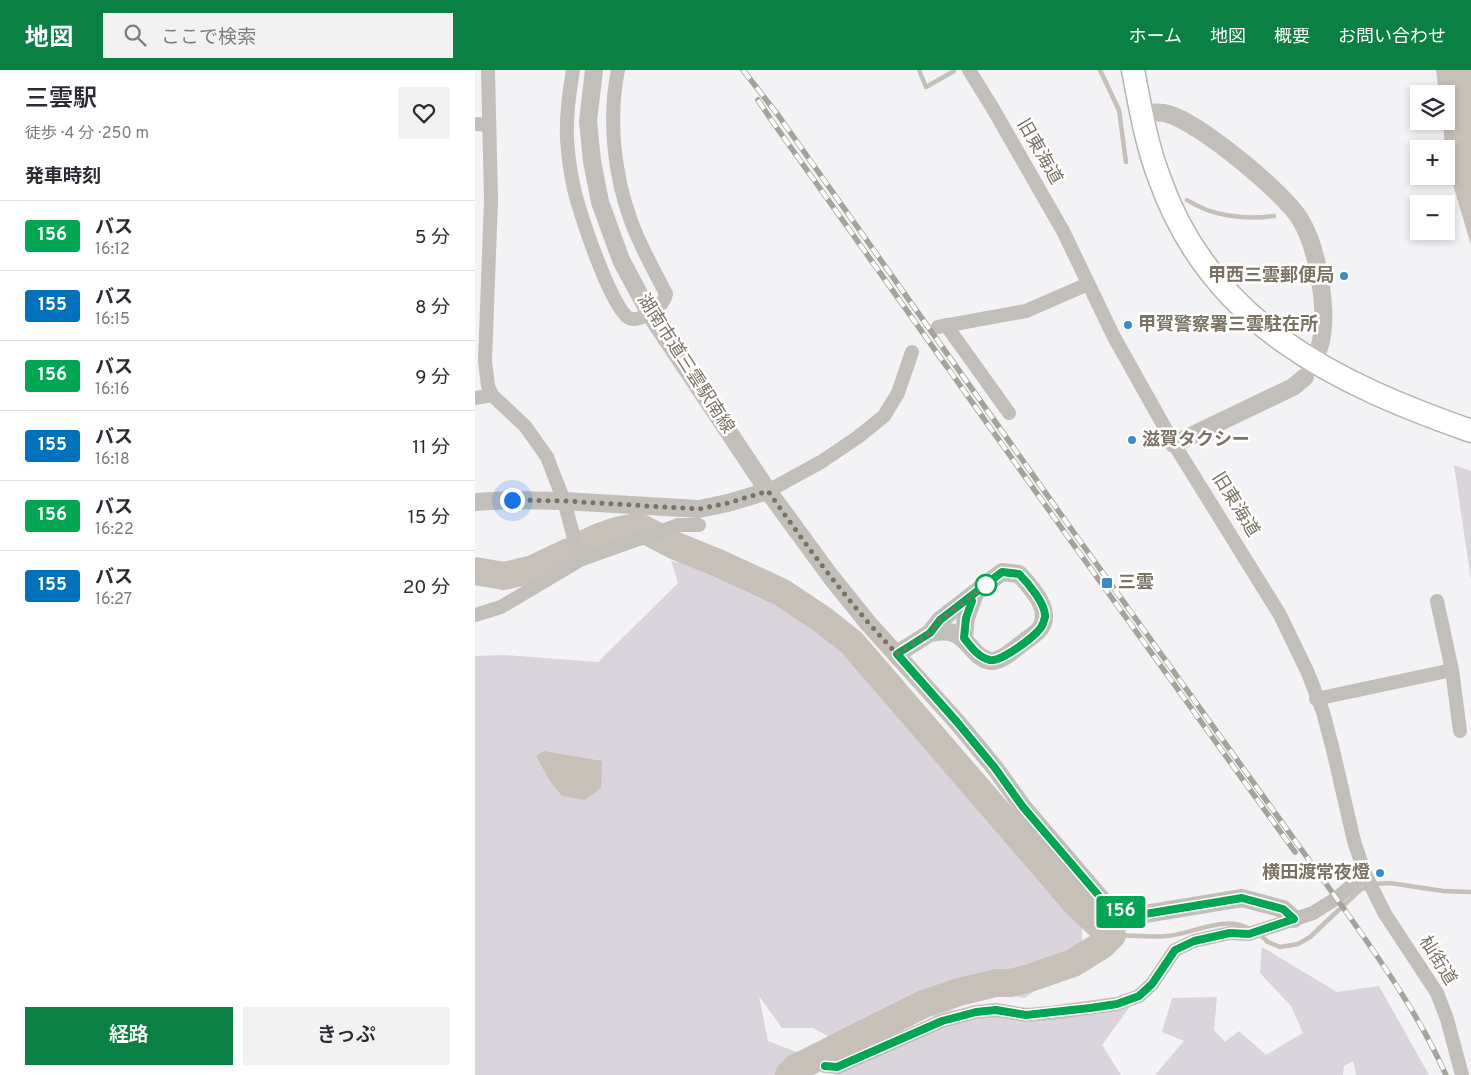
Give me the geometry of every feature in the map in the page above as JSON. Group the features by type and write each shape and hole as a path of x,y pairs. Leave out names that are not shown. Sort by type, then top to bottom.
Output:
{"main road":[{"path":"1133,70 1152,154 1168,200 1200,257 1223,289 1264,326 1348,381 1414,411 1471,431"}],"street":[{"path":"488,70 482,125 491,200 485,361 488,386 492,395 525,426 547,457 565,501 580,560"},
{"path":"573,70 567,105 567,139 573,185 602,272 623,314 631,319 641,318 650,314 664,302 666,294 648,260 635,229 623,195 615,157 613,127 614,90 619,70"},
{"name":"湖南市道三雲駅南線","path":"594,70 588,121 592,161 600,202 621,260 650,314 768,491 801,538 868,623 957,722 995,768 1023,807 1105,903 1121,912 1145,914 1242,898 1283,909 1294,919"},
{"name":"旧東海道","path":"969,70 1063,231 1114,337 1174,444 1280,615 1308,673 1323,712 1354,841 1368,881"},
{"path":"1142,113 1166,113 1182,118 1193,125 1253,172 1284,200 1299,217 1310,239 1320,282 1323,326 1319,348"},
{"path":"1009,413 942,326 1025,311 1087,284"},
{"path":"475,502 512,500 565,501 699,509 728,503 768,491 821,462 858,437 884,416 898,393 912,352"},
{"path":"1174,444 1293,388 1305,377"},
{"path":"475,398 492,395"},
{"path":"475,615 501,607 580,560 678,526 699,525"},
{"path":"897,654 930,633 940,620 1002,572 1019,574 1038,598 1043,606 1045,615 1042,626 1038,631 1005,657 993,661 983,658 964,638 953,633 943,631 930,633"},
{"path":"964,638 966,618 976,592"},
{"path":"1437,602 1461,731"},
{"path":"1317,699 1451,670"},
{"path":"825,1066 837,1067 942,1021 976,1012 996,1010 1026,1015 1117,1004 1139,996 1152,984 1175,950 1194,941 1230,933 1249,934 1313,913 1368,881"},
{"name":"杣街道","path":"1368,881 1385,914 1437,993 1447,1020 1462,1075"}],"shaded area":[{"path":"1436,70 1471,70 1471,245 1453,185 1455,185 1455,140 1444,140 1444,130 1455,130 1455,85 1438,85"},
{"path":"1454,465 1471,471 1471,580"},
{"path":"671,561 743,574 784,590 824,618 1048,872 1082,915 1082,961 1073,974 1042,985 1025,998 995,993 949,998 904,1025 849,1051 830,1037 813,1028 782,1028 759,996 768,1041 799,1053 782,1075 475,1075 475,656 505,655 598,662 678,583"},
{"path":"544,751 602,761 601,788 585,800 562,796 550,781 536,756"},
{"path":"1262,947 1337,992 1379,986 1429,1075 1356,1075 1353,1061 1344,1066 1343,1075 1155,1075 1184,1041 1162,1032 1172,998 1217,997 1214,1030 1225,1042 1239,1031 1266,1055 1303,1033 1291,1006 1260,973"},
{"path":"1131,1005 1102,1045 1121,1075 834,1075 836,1071 898,1045 942,1009 997,1016"}],"waterway":[{"path":"919,70 926,87 954,71"},
{"path":"1100,70 1119,110 1126,162"},
{"path":"1187,200 1207,210 1229,216 1274,216"},
{"path":"586,543 621,530 641,528 676,546 781,592 823,620 852,643 1076,903 1112,935 1102,945 1073,963 1027,979 1010,983 996,983 959,992 924,1004 796,1068 789,1075"},
{"path":"475,571 504,576 533,569 569,552"},
{"path":"1259,934 1268,942 1280,947 1298,944 1310,937 1360,890 1373,884 1390,883 1443,891 1471,892"},
{"path":"1112,935 1146,937 1177,935 1209,926 1230,923 1250,929"}],"railway":[{"path":"743,70 778,115 1062,516 1361,932 1425,1032 1446,1075"},
{"path":"758,100 1073,544 1295,852"}],"bus line":[{"name":"156","path":"825,1066 837,1067 942,1021 976,1012 996,1010 1026,1015 1117,1004 1139,996 1152,984 1175,950 1194,941 1230,933 1249,934 1294,919 1283,909 1242,898 1145,914 1121,912 1105,903 1023,807 995,768 957,722 897,654 930,633 940,620 1002,572 1019,574 1038,598 1043,606 1045,615 1042,626 1038,631 1005,657 993,661 983,658 964,638 966,618 972,601"}],"place":[{"name":"甲西三雲郵便局","path":"1344,276"},
{"name":"甲賀警察署三雲駐在所","path":"1128,325"},
{"name":"滋賀タクシー","path":"1132,440"},
{"name":"三雲","path":"1107,583"},
{"name":"横田渡常夜燈","path":"1380,873"}],"route":[{"path":"512,500 565,501 699,509 728,503 768,491 801,538 868,623 897,654 930,633 940,620 986,585"}]}
